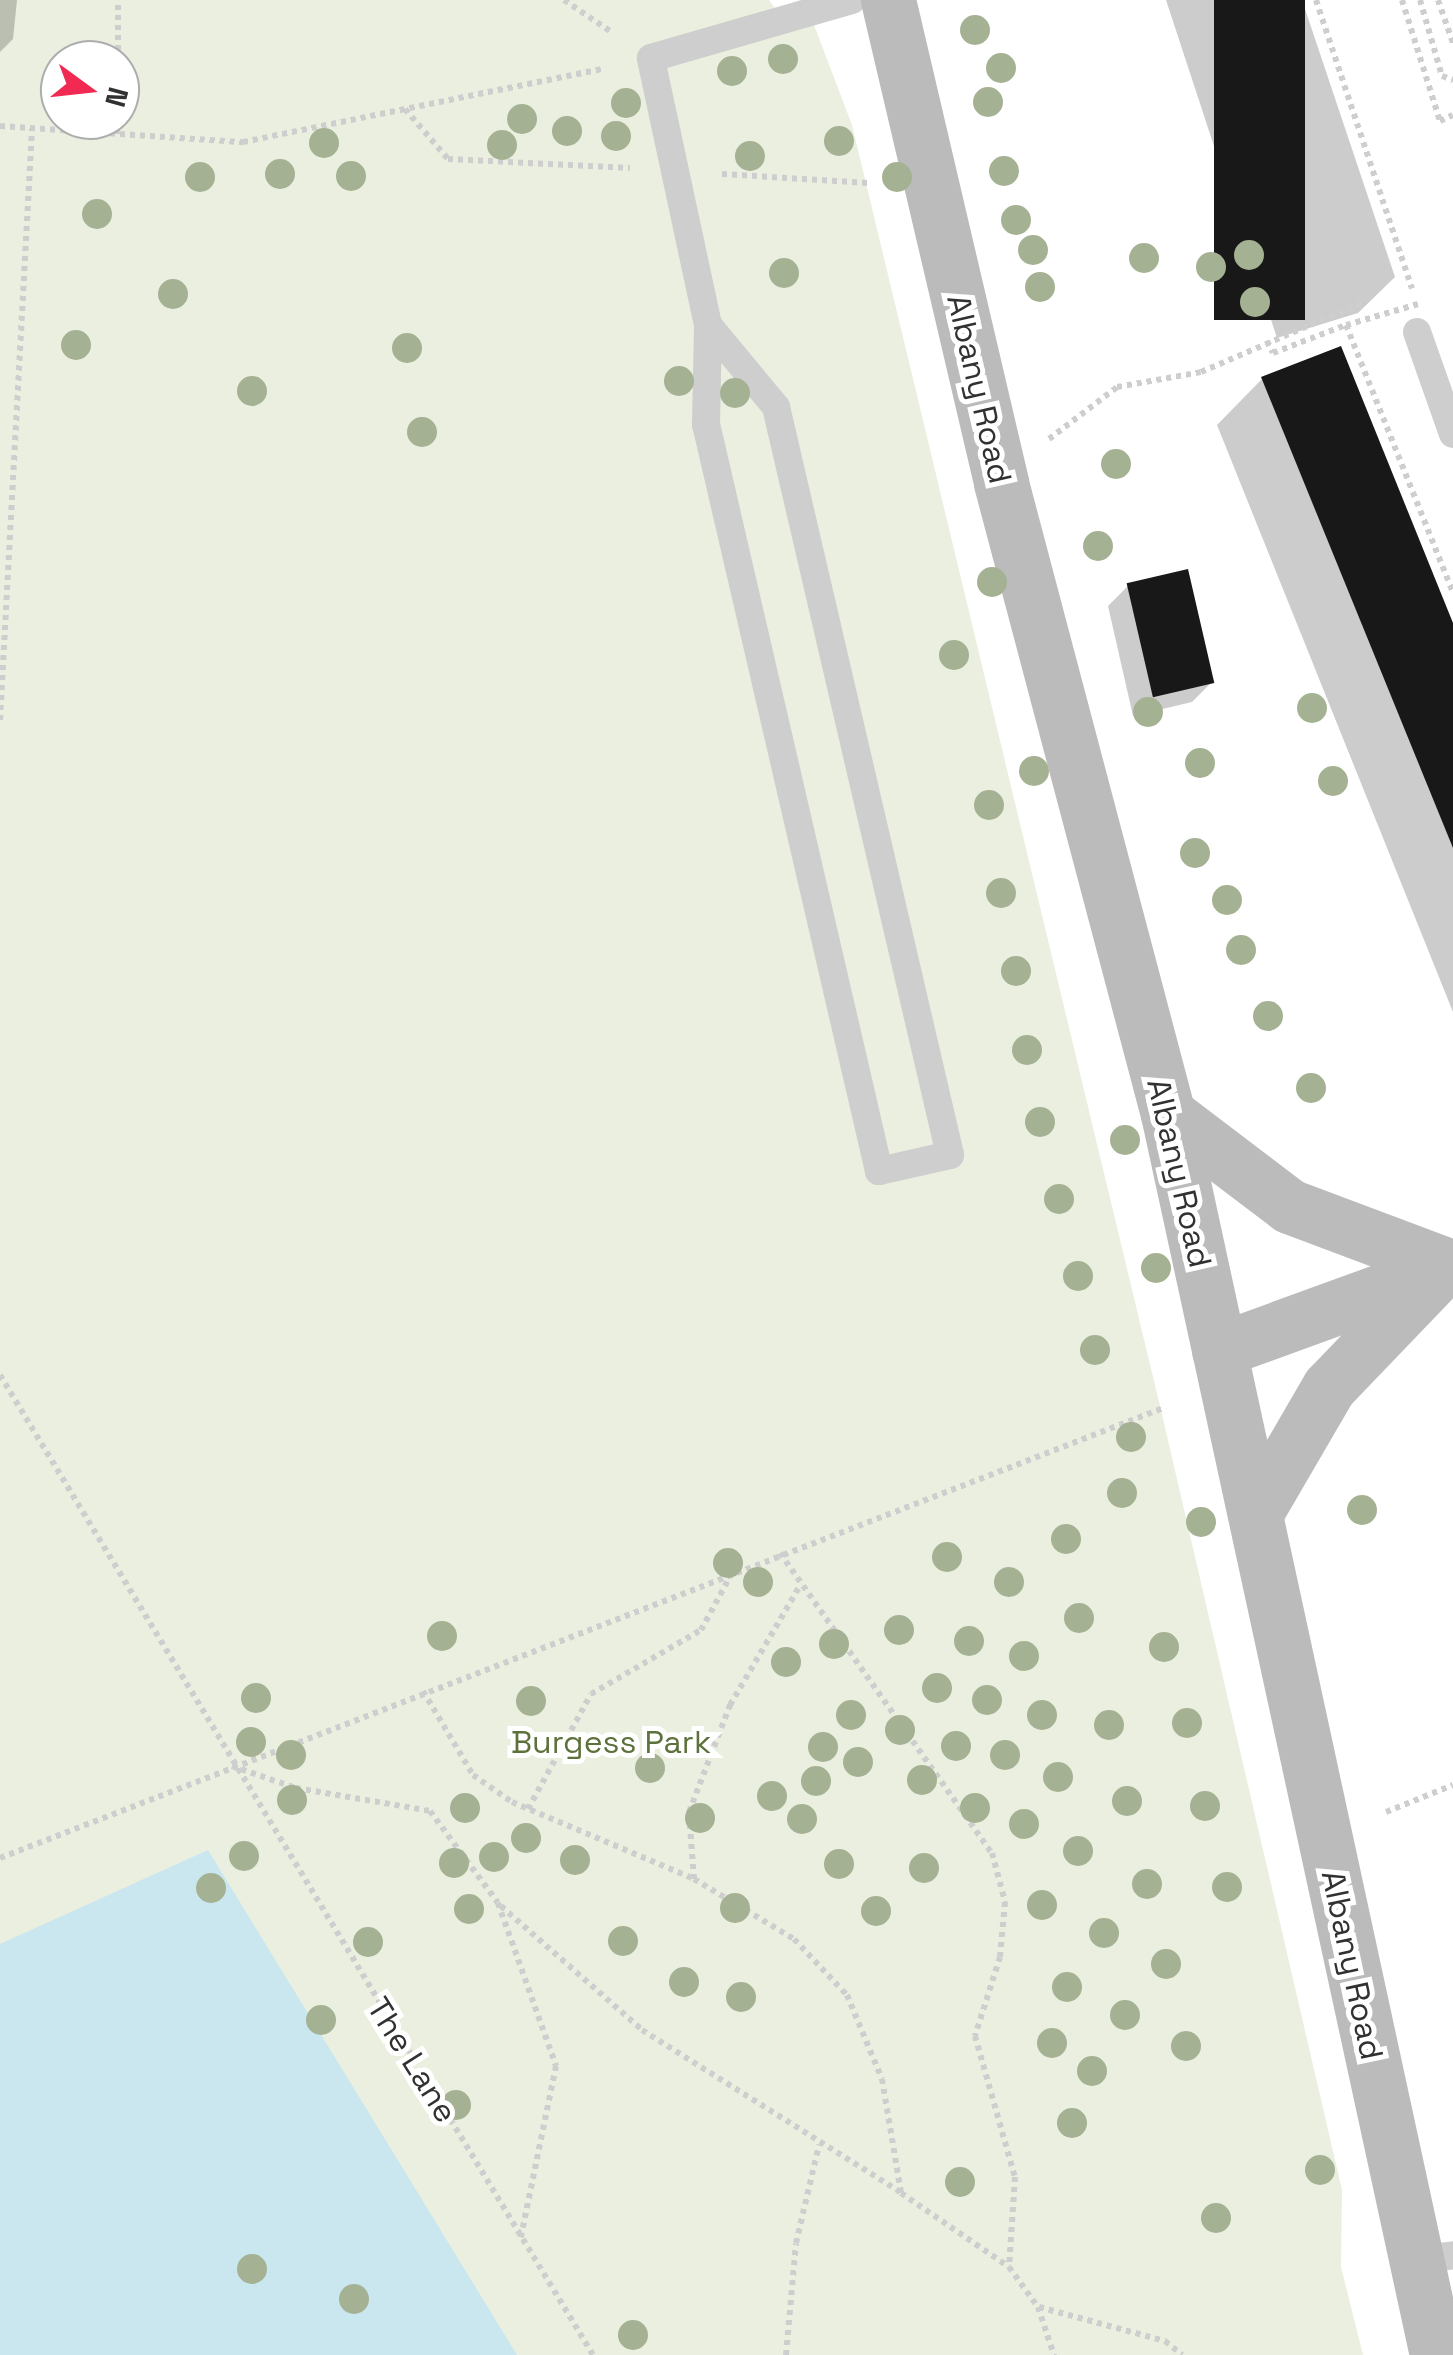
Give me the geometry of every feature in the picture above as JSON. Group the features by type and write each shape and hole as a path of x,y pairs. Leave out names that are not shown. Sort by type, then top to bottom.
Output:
{"main road":[{"name":"Albany Road","path":"888,0 1000,483 1168,1114 1255,1514 1434,2257 1437,2355"},
{"path":"1168,1114 1289,1206 1448,1266"},
{"path":"1218,1350 1448,1266"},
{"path":"1255,1514 1329,1387 1448,1266"}],"lane":[{"path":"708,325 776,407 950,1154 880,1171 706,424 708,325 651,58 852,0"},
{"path":"1416,332 1453,434"}],"path":[{"path":"118,0 118,40"},
{"path":"564,0 651,58"},
{"path":"1268,341 1273,352 1418,304 1316,0"},
{"path":"1402,0 1440,121 1453,114"},
{"path":"1421,0 1453,78"},
{"path":"1439,0 1453,34"},
{"path":"1439,0 1453,43"},
{"path":"140,135 243,142 651,58"},
{"path":"0,126 40,129"},
{"path":"0,720 32,129"},
{"path":"1045,444 1117,387 1201,372 1361,303"},
{"path":"1346,325 1453,593"},
{"name":"The Lane","path":"0,1375 231,1765 593,2355"},
{"path":"0,1858 1160,1406"},
{"path":"780,1553 992,1853 1005,1902 1000,1958 975,2036 1015,2177 1009,2269"},
{"path":"528,1809 590,1694 700,1630 732,1572"},
{"path":"694,1879 689,1812 730,1705 802,1584"},
{"path":"422,1692 473,1775 528,1809 694,1879 794,1939 846,1995 882,2079 901,2193"},
{"path":"231,1765 296,1788 430,1812 498,1902 642,2030 819,2145 901,2193 1009,2269 1038,2307 1054,2355"},
{"path":"1386,1812 1453,1785"},
{"path":"498,1902 556,2066 521,2238"},
{"path":"786,2355 796,2242 819,2145"},
{"path":"1038,2307 1165,2341 1182,2355"}],"green space":[{"name":"Burgess Park","path":"0,0 769,0 777,11 806,4 852,125 1160,1406 1342,2190 1341,2267 1363,2355 0,2355"}],"water":[{"path":"208,1850 517,2355 0,2355 0,1944"}],"building":[{"path":"1214,0 1305,0 1305,320 1214,320"},
{"path":"1341,346 1453,623 1453,848 1261,377"},
{"path":"1188,569 1214,683 1153,697 1127,583"}]}
